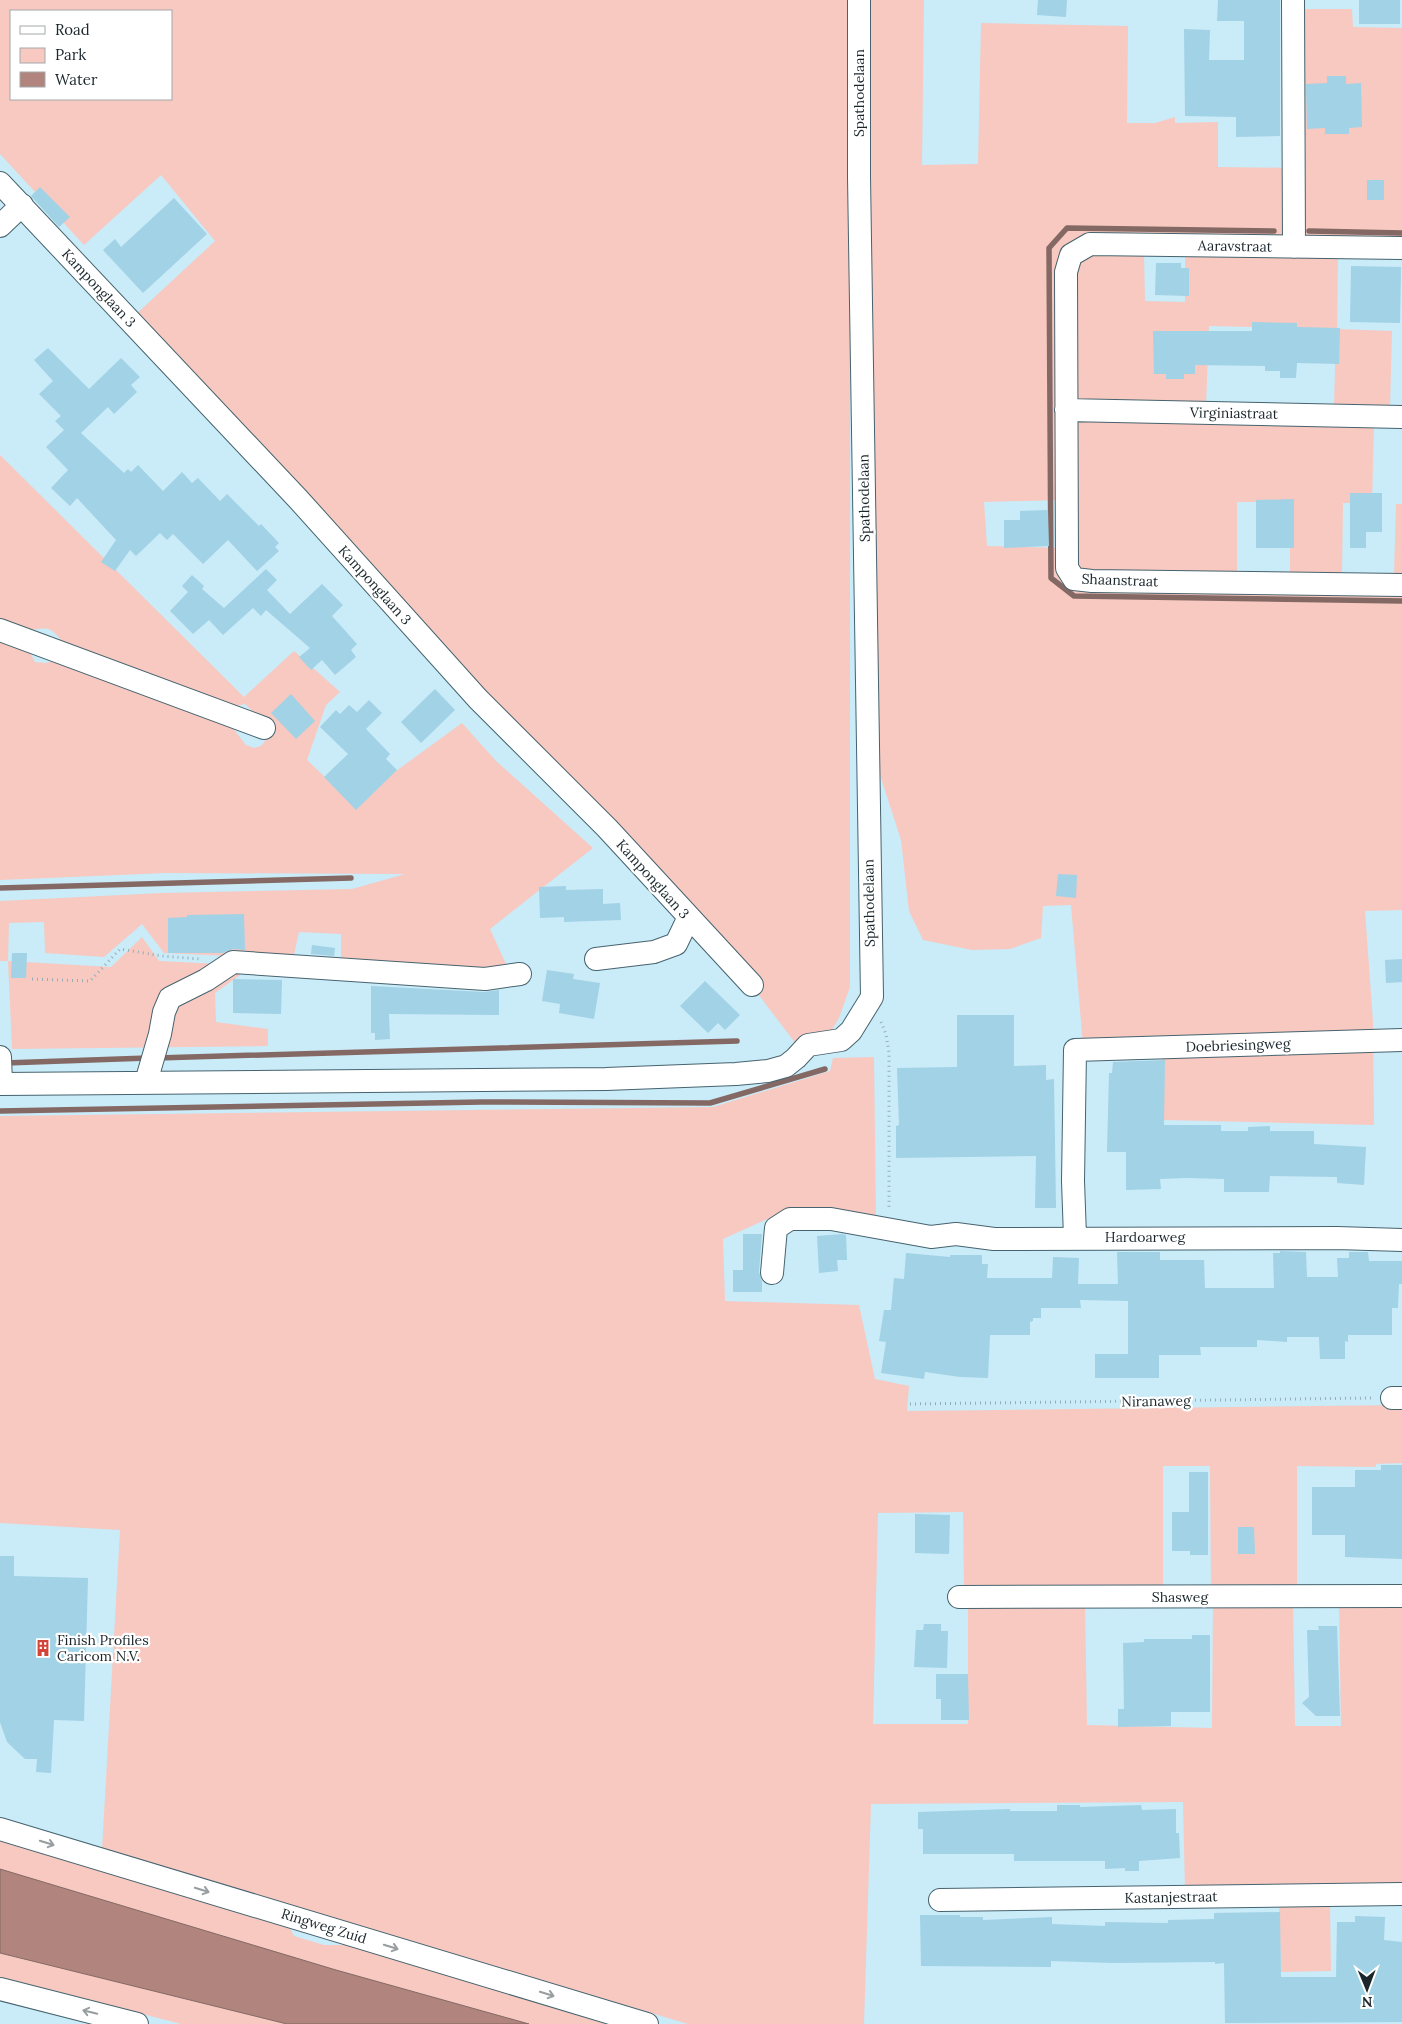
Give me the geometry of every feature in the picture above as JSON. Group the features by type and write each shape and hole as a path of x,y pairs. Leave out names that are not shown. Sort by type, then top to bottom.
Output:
{"street":[{"name":"Spathodelaan","path":"859,0 860,236 872,997"},
{"path":"1293,0 1294,247"},
{"name":"Kamponglaan 3","path":"0,183 299,500 478,699 607,828 688,919 752,985"},
{"path":"0,226 22,205"},
{"name":"Aaravstraat","path":"1071,255 1090,244 1402,248"},
{"name":"Shaanstraat","path":"1071,255 1066,272 1067,568 1074,579 1092,581 1402,584"},
{"name":"Virginiastraat","path":"1066,410 1402,417"},
{"path":"0,630 264,728"},
{"path":"596,959 654,952 676,944 688,919"},
{"path":"146,1082 160,1034 164,1012 170,998 188,987 206,980 234,962 485,978 520,974"},
{"path":"0,1057 0,1081 606,1080 736,1074 768,1071 786,1066 808,1044 841,1040 851,1031 872,997"},
{"name":"Doebriesingweg","path":"1075,1237 1073,1181 1074,1050 1402,1040"},
{"name":"Hardoarweg","path":"772,1273 776,1228 790,1219 831,1219 931,1237 956,1234 994,1239 1075,1237 1402,1240"},
{"name":"Shasweg","path":"959,1598 1402,1596"},
{"name":"Ringweg Zuid","path":"0,1829 647,2024"},
{"name":"Kastanjestraat","path":"940,1900 1402,1894"},
{"path":"0,1989 138,2024"}],"path":[{"path":"32,979 90,981 120,949 202,960"},
{"path":"872,997 886,1034 889,1053 889,1230"},
{"name":"Niranaweg","path":"910,1404 1397,1398"}],"green space":[{"path":"0,0 850,0 850,987 839,1018 830,1033 796,1044 730,957 133,317 215,241 161,175 84,245 0,154"},
{"path":"864,0 924,0 922,165 978,164 981,23 1128,26 1127,123 1155,123 1175,117 1175,123 1218,122 1218,167 1303,168 1305,9 1352,9 1353,27 1402,28 1402,241 1071,244 1060,500 984,502 987,546 1060,548 1064,577 1402,593 1402,910 1365,911 1373,1022 1374,1125 1164,1120 1162,1055 1084,1057 1071,905 1043,906 1041,938 1010,949 972,950 923,940 909,911 901,840 869,741"},
{"path":"1144,253 1145,301 1185,302 1185,254 1338,256 1337,329 1392,331 1390,408 1334,407 1336,329 1209,326 1206,405 1079,401 1075,393 1076,264 1082,255"},
{"path":"1087,417 1374,423 1372,503 1343,503 1342,575 1290,573 1290,502 1237,502 1237,573 1088,574 1079,567 1073,558 1077,424"},
{"path":"0,455 244,697 294,651 340,692 326,705 307,760 352,803 462,723 496,761 593,848 490,929 506,964 478,971 341,970 341,934 299,932 293,959 164,953 142,924 104,957 45,953 44,922 9,923 8,961 0,961 0,901 162,893 352,889 405,874 166,873 0,880 0,634 27,647 35,662 46,663 53,661 225,718 246,745 254,748 261,746 268,737 267,725 245,704 225,709 62,641 50,630 25,630 0,625"},
{"path":"1396,504 1402,504 1402,575 1394,575"},
{"path":"142,937 159,961 240,965 240,975 215,993 216,1022 268,1029 268,1046 12,1049 8,961 111,967"},
{"path":"874,1057 876,1220 785,1211 723,1239 725,1301 859,1305 875,1379 909,1386 907,1411 1402,1405 1402,1463 1376,1464 1376,1467 1297,1466 1297,1592 1211,1591 1210,1466 1163,1466 1163,1591 964,1590 963,1512 878,1513 873,1724 968,1724 968,1605 1085,1603 1087,1725 1212,1728 1213,1602 1293,1602 1295,1726 1341,1726 1339,1606 1402,1606 1402,1888 1185,1891 1183,1802 871,1804 864,2024 688,2024 102,1850 120,1530 0,1523 0,1116 713,1107 830,1071 833,1058"},
{"path":"0,1840 289,1927 294,1936 324,1945 353,1945 606,2024 529,2024 336,1970 0,1869"},
{"path":"1279,1904 1330,1904 1331,1971 1281,1972"},
{"path":"0,1953 287,2024 181,2024 0,1977"}],"water":[{"path":"0,1869 336,1970 529,2024 287,2024 0,1953"}],"building":[{"path":"1038,0 1067,0 1066,17 1037,15"},
{"path":"1218,0 1280,0 1280,136 1236,137 1236,117 1185,116 1184,29 1210,30 1209,60 1244,60 1244,21 1217,21"},
{"path":"1359,0 1400,0 1400,24 1359,24"},
{"path":"1327,76 1346,76 1346,84 1361,83 1362,127 1349,128 1349,134 1325,134 1325,128 1307,129 1306,84 1327,83"},
{"path":"1367,180 1384,180 1384,200 1367,200"},
{"path":"40,187 70,217 59,227 31,196"},
{"path":"174,198 207,234 143,293 103,250 115,239 121,247"},
{"path":"1156,263 1181,263 1181,268 1189,268 1189,296 1155,295"},
{"path":"1351,266 1401,267 1400,323 1350,322"},
{"path":"1252,322 1297,323 1297,327 1340,328 1339,364 1297,363 1296,378 1280,378 1280,371 1265,371 1265,366 1195,365 1195,374 1184,374 1184,379 1166,379 1166,374 1154,374 1153,331 1252,331"},
{"path":"48,348 89,389 121,358 140,377 131,385 137,392 114,414 108,407 81,433 124,473 128,469 131,472 138,465 163,491 182,472 192,483 198,478 220,501 227,494 259,526 261,524 279,543 275,547 279,551 257,571 228,540 203,564 173,534 167,540 160,533 136,556 130,550 115,571 101,562 116,540 77,498 70,506 51,488 68,470 46,447 64,430 55,421 61,416 39,394 53,381 34,360"},
{"path":"1350,493 1382,493 1382,532 1366,532 1366,548 1350,548"},
{"path":"1294,499 1294,548 1256,548 1256,500"},
{"path":"1048,510 1049,546 1004,548 1004,520 1020,520 1020,511"},
{"path":"266,569 277,580 267,590 290,614 322,584 343,605 332,616 357,644 351,650 356,657 335,675 322,660 311,670 299,657 310,648 266,610 261,616 253,608 223,635 209,620 193,634 170,611 188,592 182,586 192,575 204,586 202,589 224,608"},
{"path":"435,689 455,710 421,743 401,722"},
{"path":"291,694 315,721 296,739 271,713"},
{"path":"369,700 382,713 366,729 390,754 386,759 397,770 356,810 324,777 348,754 320,727 336,710 340,714 349,705 357,712"},
{"path":"1058,874 1077,875 1076,898 1056,896"},
{"path":"566,886 566,890 603,889 603,904 620,903 621,920 564,922 564,917 540,918 539,887"},
{"path":"244,914 245,950 233,949 223,953 168,953 168,918 187,917 187,915"},
{"path":"312,945 335,948 334,956 311,954"},
{"path":"12,953 27,953 26,978 11,978"},
{"path":"1402,959 1402,982 1386,983 1385,960"},
{"path":"547,970 574,974 573,979 600,983 594,1019 559,1013 560,1004 542,1001"},
{"path":"233,979 282,980 281,1014 233,1013"},
{"path":"705,981 740,1015 725,1030 718,1023 708,1033 680,1006"},
{"path":"371,986 484,992 499,990 499,1015 389,1014 390,1039 375,1040 375,1033 371,1033"},
{"path":"957,1015 1014,1015 1014,1066 1046,1065 1046,1080 1054,1079 1056,1208 1035,1208 1036,1156 896,1158 896,1126 899,1125 897,1068 957,1067"},
{"path":"1165,1060 1164,1125 1221,1125 1221,1131 1248,1131 1248,1127 1270,1126 1270,1131 1314,1131 1314,1144 1366,1147 1364,1185 1337,1183 1337,1177 1270,1176 1269,1192 1224,1192 1224,1179 1186,1178 1160,1179 1161,1189 1126,1190 1126,1152 1107,1152 1109,1073 1112,1073 1113,1062"},
{"path":"743,1234 762,1234 759,1272 762,1281 762,1292 733,1292 733,1270 743,1270"},
{"path":"846,1235 847,1260 837,1260 838,1271 819,1273 817,1236"},
{"path":"1280,1251 1306,1252 1307,1277 1338,1277 1337,1258 1349,1258 1349,1252 1368,1252 1369,1261 1402,1261 1402,1284 1399,1284 1398,1308 1392,1308 1392,1335 1348,1335 1348,1342 1345,1341 1345,1359 1320,1359 1319,1337 1287,1337 1287,1342 1257,1340 1257,1347 1200,1347 1201,1355 1159,1355 1159,1378 1095,1378 1095,1354 1128,1354 1128,1301 1080,1300 1081,1308 1041,1308 1041,1318 1033,1318 1033,1321 1030,1322 1030,1335 990,1335 988,1378 960,1377 925,1372 924,1379 881,1373 886,1342 879,1341 884,1310 891,1310 894,1278 904,1279 906,1253 950,1257 950,1255 982,1255 982,1264 988,1264 987,1278 1052,1278 1053,1257 1079,1258 1078,1284 1118,1284 1117,1252 1160,1252 1160,1260 1204,1260 1205,1288 1274,1288 1273,1253 1280,1253"},
{"path":"1381,1465 1402,1465 1402,1559 1345,1557 1345,1535 1312,1535 1312,1487 1355,1487 1355,1470 1381,1470"},
{"path":"1189,1472 1208,1472 1208,1555 1190,1555 1190,1551 1172,1551 1172,1512 1189,1512"},
{"path":"915,1514 950,1515 949,1554 915,1553"},
{"path":"1238,1527 1254,1527 1255,1554 1238,1554"},
{"name":"Finish Profiles Caricom N.V.","path":"0,1556 14,1556 14,1576 88,1578 84,1721 54,1720 51,1773 36,1772 37,1759 25,1759 7,1742 0,1722"},
{"path":"924,1624 941,1624 941,1631 948,1631 947,1668 914,1667 916,1630 923,1630"},
{"path":"1318,1626 1337,1626 1340,1716 1316,1716 1302,1703 1309,1697 1307,1630 1319,1630"},
{"path":"1192,1635 1210,1635 1210,1712 1171,1712 1171,1726 1118,1727 1118,1709 1124,1709 1123,1643 1144,1642 1144,1639 1192,1639"},
{"path":"936,1674 968,1674 969,1720 941,1720 941,1699 936,1699"},
{"path":"1057,1805 1080,1805 1080,1807 1141,1805 1142,1810 1176,1809 1176,1833 1179,1833 1180,1858 1139,1861 1139,1871 1125,1871 1125,1868 1105,1869 1105,1861 1014,1861 1014,1854 923,1854 923,1829 918,1829 918,1812 1010,1809 1010,1811 1057,1811"},
{"path":"1280,1912 1281,1977 1336,1977 1337,1922 1355,1922 1355,1916 1385,1917 1384,1940 1402,1942 1402,2022 1225,2023 1224,1963 1051,1961 1051,1967 921,1966 920,1915 960,1915 960,1917 983,1917 983,1920 1052,1917 1052,1924 1105,1926 1105,1922 1168,1923 1168,1920 1214,1919 1214,1913"}],"waterway":[{"path":"1274,231 1067,228 1049,248 1051,578 1074,596 1402,601"},
{"path":"1309,231 1402,233"},
{"path":"0,888 351,878"},
{"path":"157,1058 737,1041"},
{"path":"5,1063 148,1058"},
{"path":"0,1111 482,1102 710,1103 825,1069"}],"place":[{"name":"Finish Profiles Caricom N.V.","path":"43,1648"}]}
